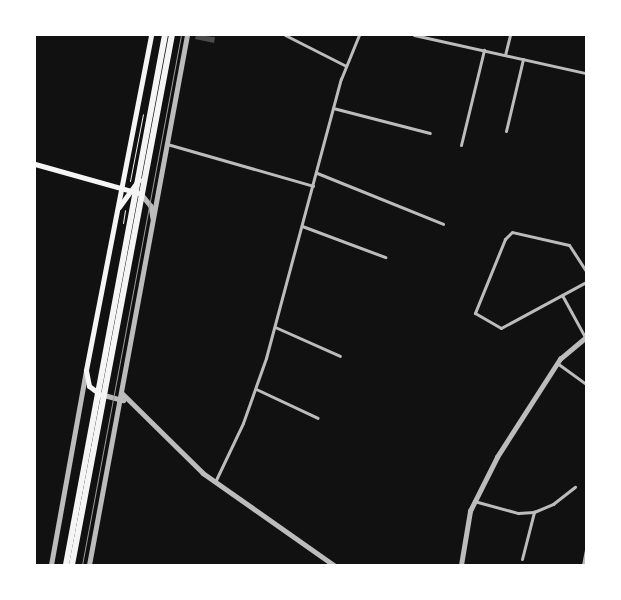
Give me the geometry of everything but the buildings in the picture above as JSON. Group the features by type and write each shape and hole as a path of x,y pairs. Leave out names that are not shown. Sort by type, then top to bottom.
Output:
{"main road":[{"path":"139,194 139,179 166,35"},
{"path":"66,565 172,35"},
{"path":"101,395 89,386 86,370 151,36"},
{"path":"35,164 139,194"},
{"path":"114,223 128,191 139,179"},
{"path":"72,565 101,395"}],"street":[{"path":"144,35 151,36"},
{"path":"90,565 187,35"},
{"path":"285,35 346,66"},
{"path":"215,482 256,389 317,173 333,108 358,35"},
{"path":"414,35 586,73"},
{"path":"505,55 510,35"},
{"path":"461,145 484,50"},
{"path":"506,131 523,59"},
{"path":"333,108 430,133"},
{"path":"167,144 313,186"},
{"path":"317,173 443,224"},
{"path":"139,194 152,210 150,242"},
{"path":"302,226 385,257"},
{"path":"586,271 569,245 512,232 506,236 474,310 478,316 502,328 586,282"},
{"path":"461,565 474,501 502,447 557,363 569,348 586,337 562,295"},
{"path":"274,327 340,356"},
{"path":"557,363 586,384"},
{"path":"51,565 86,370"},
{"path":"256,389 318,418"},
{"path":"101,395 122,393"},
{"path":"122,393 176,448 215,482 283,526 334,565"},
{"path":"101,395 121,399 134,406"},
{"path":"474,501 518,513 534,512 553,504 575,487"},
{"path":"522,559 534,512"},
{"path":"583,565 586,550"}],"tram line":[{"path":"82,565 181,35"}]}
